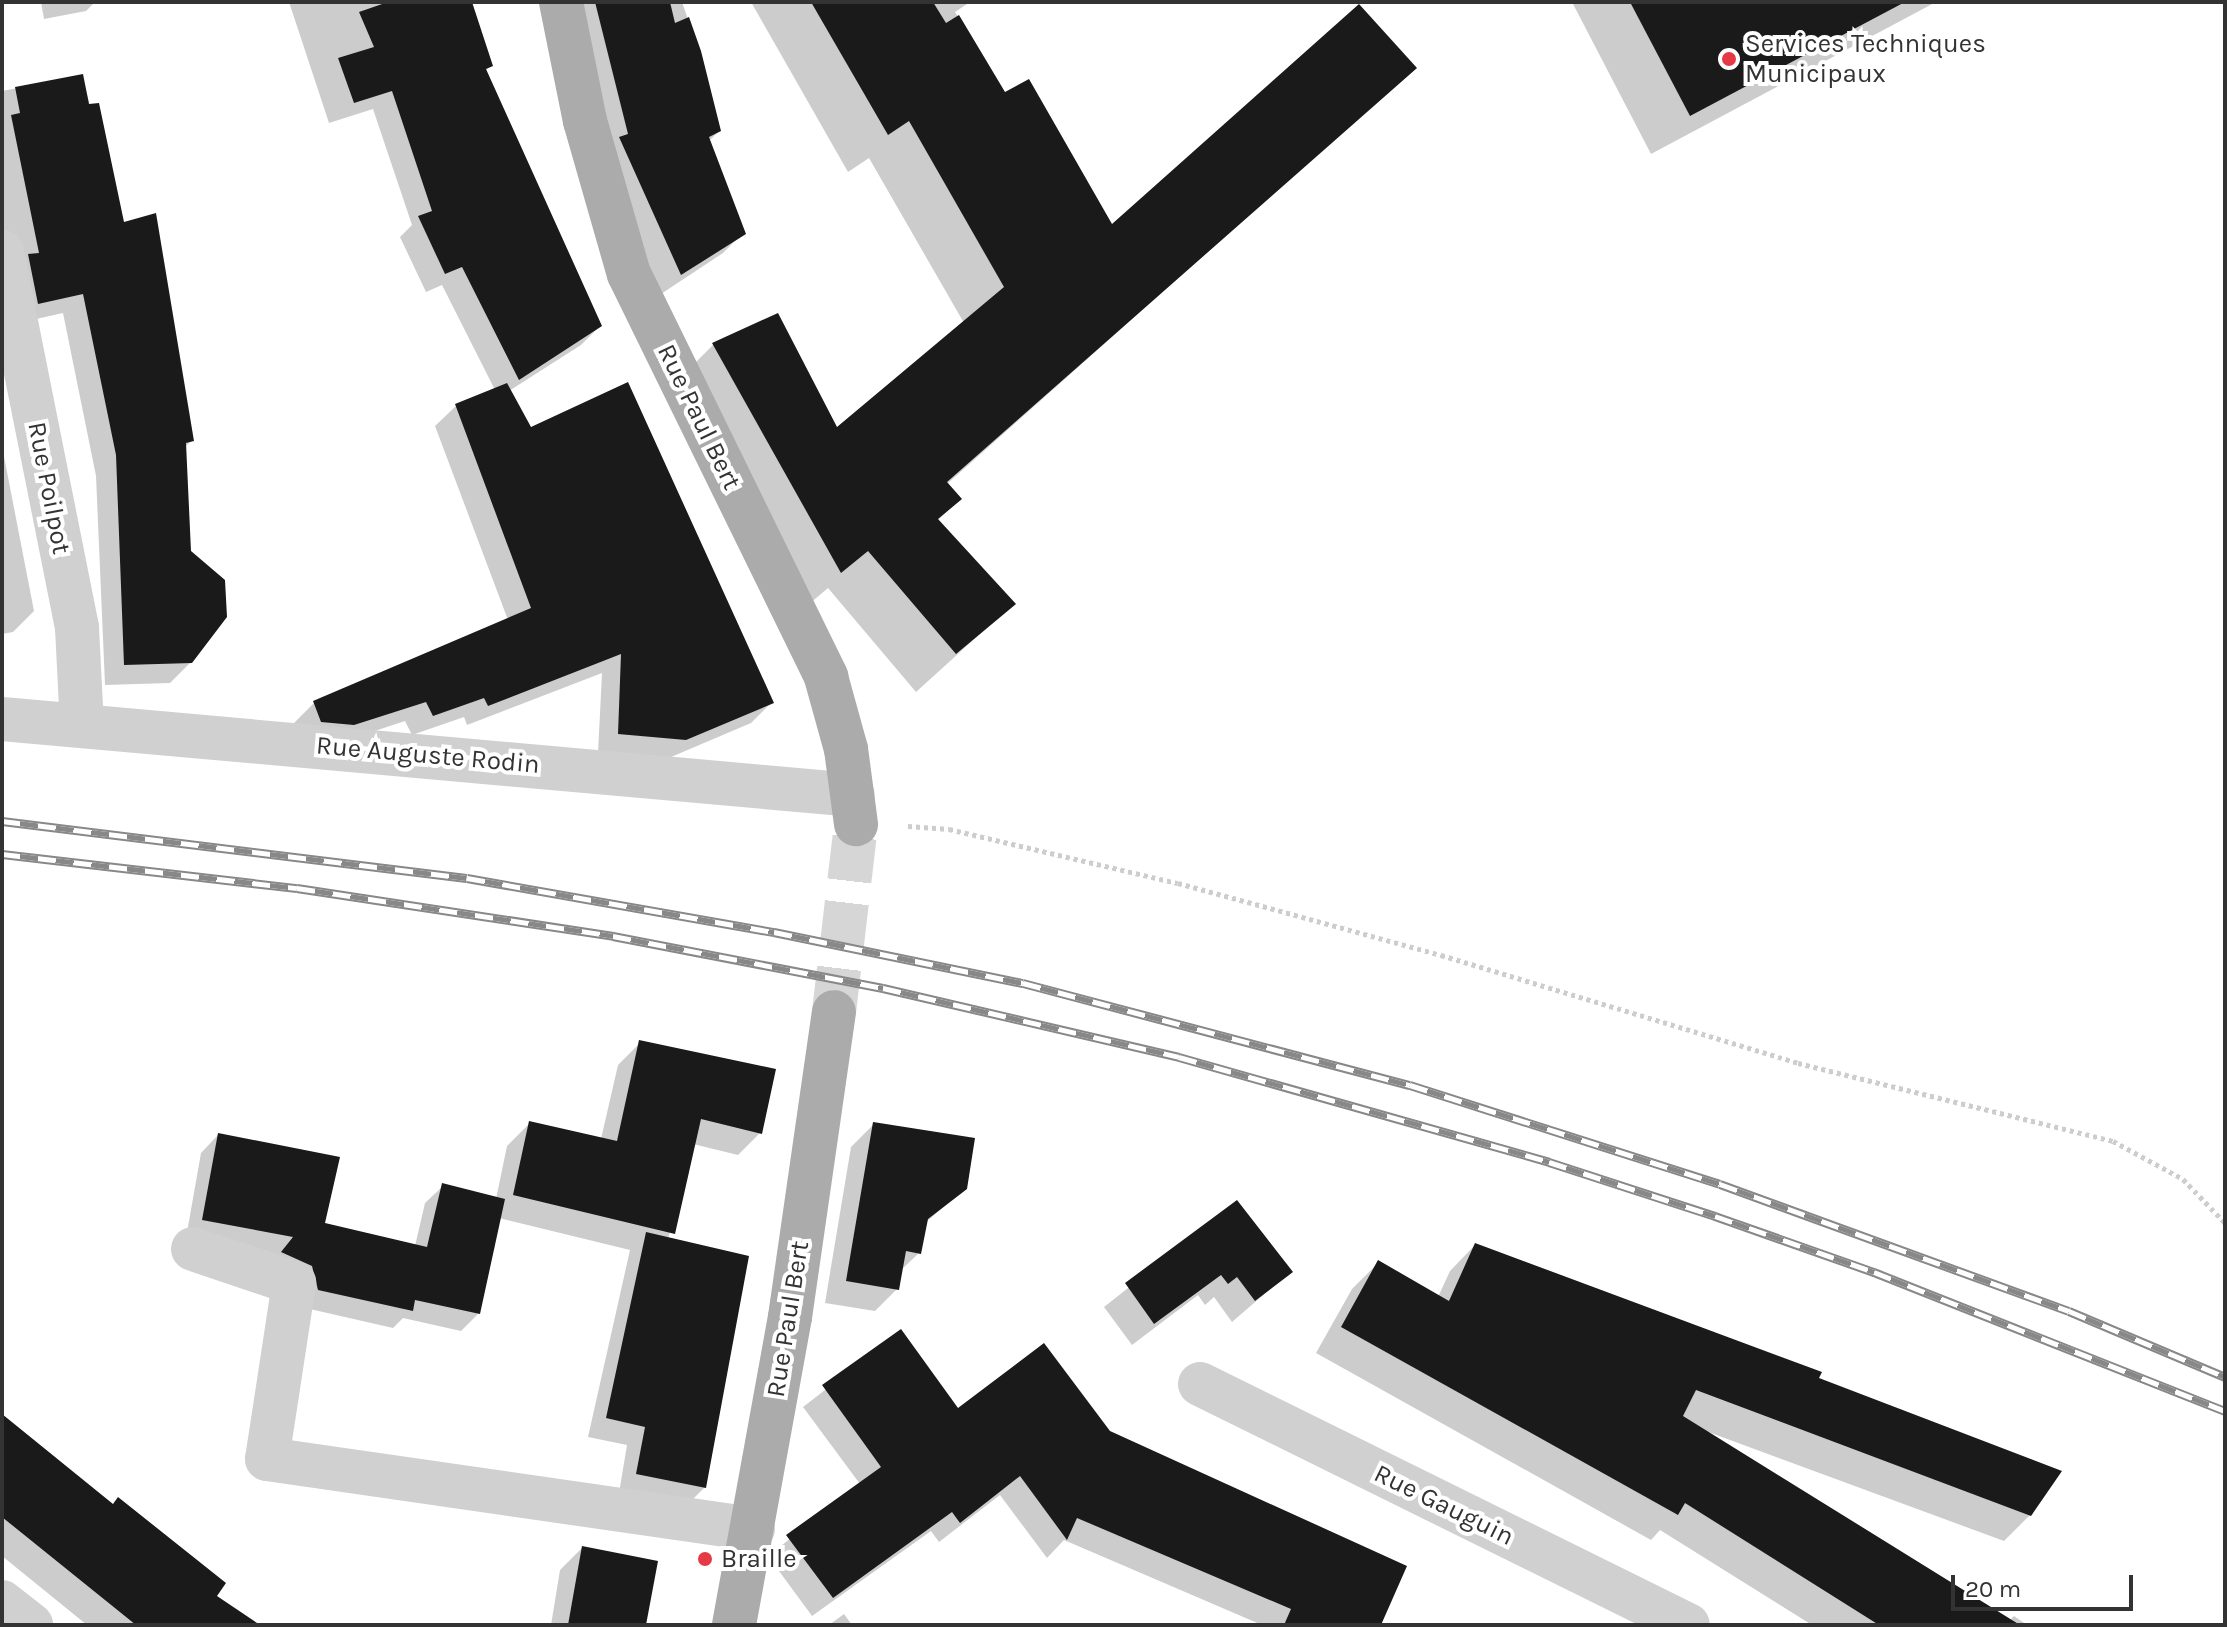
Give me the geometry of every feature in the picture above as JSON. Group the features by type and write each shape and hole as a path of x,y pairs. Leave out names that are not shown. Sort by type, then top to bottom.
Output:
{"main road":[{"name":"Rue Paul Bert","path":"561,2 602,189 629,274 826,677 855,809"},
{"name":"Rue Paul Bert","path":"734,1625 753,1529 834,1012"}],"street":[{"name":"Rue Poilpot","path":"2,252 77,628 82,726"},
{"name":"Rue Auguste Rodin","path":"2,719 855,809"},
{"path":"193,1249 294,1283 267,1459 753,1529"},
{"name":"Rue Gauguin","path":"1200,1384 1688,1625"},
{"path":"2,1602 31,1625"}],"path":[{"path":"855,809 1178,883 1441,955 1798,1063 2113,1141 2183,1179 2225,1223"}],"building":[{"path":"388,2 472,2 493,66 486,69 602,326 519,380 462,267 445,274 418,216 432,211 392,91 354,103 338,58 374,47 359,12"},
{"path":"595,2 670,2 675,23 689,17 701,51 721,131 709,137 746,234 681,275 619,137 628,134"},
{"path":"811,2 933,2 946,23 959,15 1005,92 1029,79 1112,224 1359,4 1417,68 947,482 962,499 938,519 1016,604 956,654 868,551 841,573 712,343 778,313 837,427 1004,287 909,121 888,135"},
{"name":"Services Techniques Municipaux","path":"1630,2 1905,2 1690,116"},
{"path":"83,74 89,104 99,103 124,222 156,213 194,441 186,443 191,551 225,580 227,617 192,663 124,665 116,455 83,294 38,304 28,254 39,253 11,115 20,113 15,87"},
{"path":"628,382 774,703 686,740 618,734 621,654 488,706 484,698 433,716 426,702 354,725 321,722 313,701 531,608 455,404 507,383 531,427"},
{"path":"639,1040 776,1069 762,1134 701,1119 675,1234 513,1195 529,1121 617,1141"},
{"path":"873,1122 975,1138 967,1189 928,1219 921,1254 906,1251 899,1290 846,1281"},
{"path":"218,1133 340,1157 325,1223 427,1247 442,1183 505,1199 480,1314 415,1300 413,1311 318,1290 312,1266 281,1252 293,1237 202,1220"},
{"path":"1237,1200 1293,1272 1255,1301 1237,1277 1228,1284 1221,1275 1154,1324 1125,1283"},
{"path":"646,1232 749,1256 706,1488 636,1474 645,1427 606,1418"},
{"path":"1475,1243 1822,1372 1819,1378 2062,1471 2031,1516 1696,1390 1683,1416 2020,1625 1879,1625 1685,1503 1678,1515 1341,1327 1378,1260 1449,1301"},
{"path":"901,1329 958,1408 1044,1343 1110,1431 1407,1566 1381,1625 1284,1625 1291,1609 1077,1518 1067,1540 1020,1476 960,1523 952,1512 833,1598 786,1535 881,1467 822,1385"},
{"path":"2,1414 113,1504 118,1497 226,1583 217,1596 260,1625 136,1625 2,1517"},
{"path":"582,1546 658,1561 646,1625 568,1625"}],"tunnel":[{"path":"834,1012 856,824"}],"railway":[{"path":"2,821 467,878 774,932 1023,983 1410,1085 1720,1184 2069,1311 2225,1377"},
{"path":"2,854 297,888 613,936 883,988 1179,1057 1549,1162 1715,1216 1874,1272 2225,1411"}],"place":[{"name":"Services Techniques Municipaux","path":"1729,59"},
{"name":"Braille","path":"705,1559"}]}
